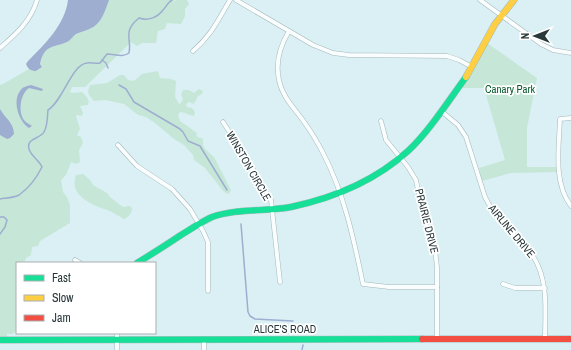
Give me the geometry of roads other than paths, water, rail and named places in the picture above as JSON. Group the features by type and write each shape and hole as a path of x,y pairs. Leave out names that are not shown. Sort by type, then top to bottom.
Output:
{"main road":[{"path":"139,262 199,224 213,217 230,212 272,209 298,205 339,193 364,182 384,170 400,158 423,135 472,67 489,34 501,15 514,0"},
{"name":"ALICE'S ROAD","path":"0,340 117,336 204,339 571,339"}],"street":[{"path":"0,48 27,21 32,14 37,0"},
{"path":"193,51 210,35 230,0"},
{"path":"236,0 318,48 333,53 350,55 447,56 472,67"},
{"path":"480,0 541,44 553,50 571,53"},
{"path":"289,30 278,58 279,81 286,99 320,146 331,169 352,234 363,284 389,288 437,287"},
{"name":"AIRLINE DRIVE","path":"441,111 458,125 466,137 488,204 533,256 542,271 545,288 545,339"},
{"path":"571,118 560,119 559,179 564,194 571,206"},
{"name":"PRAIRIE DRIVE","path":"381,121 386,140 412,173 418,187 424,221 436,253 437,338"},
{"name":"WINSTON CIRCLE","path":"224,122 268,196 272,209 280,282"},
{"path":"118,145 137,166 179,195 190,209 206,236 208,247 208,291"},
{"path":"503,284 515,288 545,288"},
{"path":"117,336 117,350"},
{"path":"204,339 204,350"}],"water":[{"path":"68,0 109,0 102,17 96,25 76,34 67,42 46,50 40,64 42,67 36,71 31,70 26,64 53,34 63,18"},
{"path":"31,85 43,89 42,91 29,88 22,99 22,117 32,126 29,128 22,121 18,111 17,100 21,90"},
{"path":"0,109 14,130 14,134 7,139 0,135"}],"waterway":[{"path":"0,199 19,195 29,186 40,171 42,167 30,151 29,145 31,141 44,132 47,124 48,110 58,99 77,70 82,65 87,63 100,63 107,54 121,56 129,53 129,31 134,23 139,18 149,19 155,17 161,13 172,0"},
{"path":"102,60 106,63 108,68"},
{"path":"119,85 126,89 134,102 180,129 188,141 200,146 227,190"},
{"path":"0,217 4,217 7,220 5,227 0,234"},
{"path":"241,224 248,312 250,316 255,319 293,321"},
{"path":"302,350 303,345"}],"park label":[{"name":"Canary Park","path":"510,89"}]}
